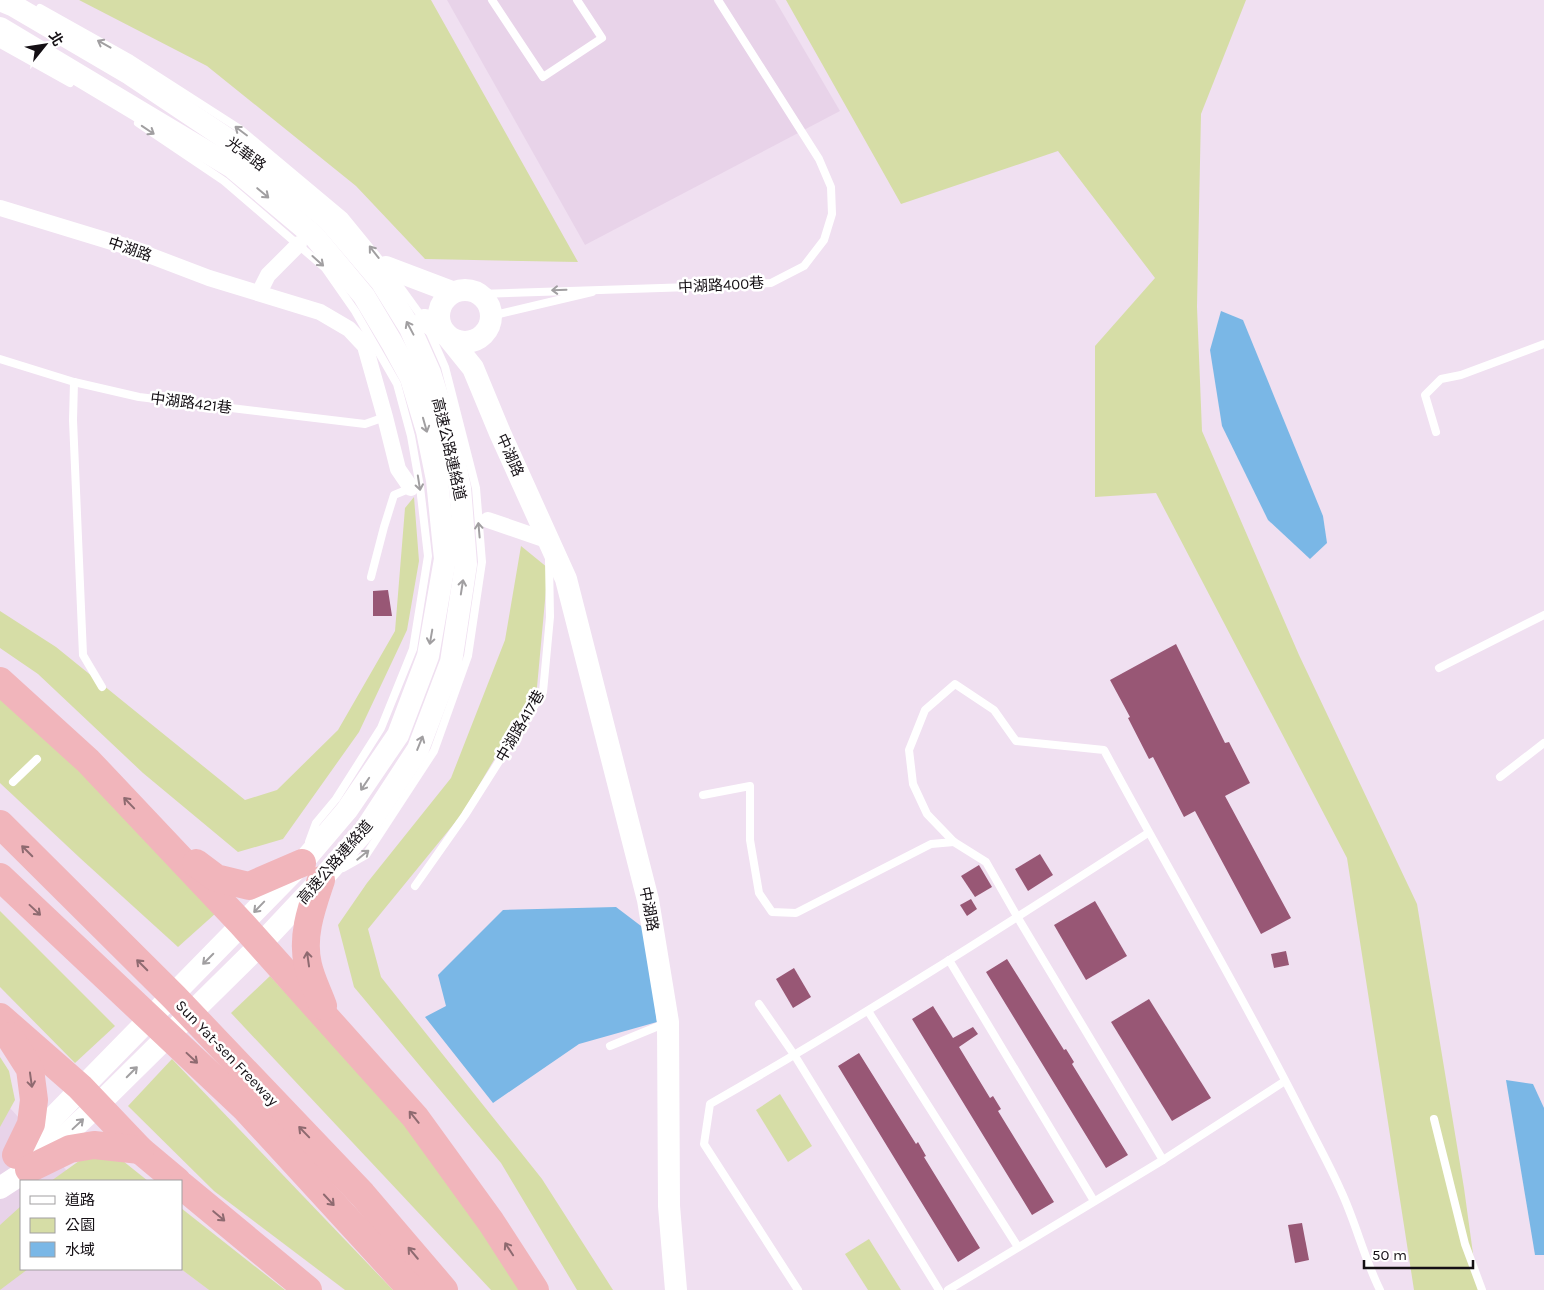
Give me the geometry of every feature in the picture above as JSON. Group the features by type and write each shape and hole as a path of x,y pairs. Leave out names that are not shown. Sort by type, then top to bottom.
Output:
{"highway":[{"path":"0,682 88,760 242,924 415,1117 491,1222 535,1290"},
{"name":"Sun Yat-sen Freeway","path":"0,824 174,997 356,1186 444,1290"},
{"path":"162,838 216,878 249,886 312,871 306,942 308,964 329,1021"},
{"name":"Sun Yat-sen Freeway","path":"0,877 245,1108 412,1290"},
{"path":"0,1017 89,1097 140,1150 176,1180"},
{"path":"0,1022 30,1070 34,1100 23,1162 70,1149 94,1145 140,1150"},
{"path":"182,1186 308,1290"}],"street":[{"name":"光華路","path":"0,0 14,6 130,74 242,149 329,220 381,281 410,328 421,375"},
{"name":"光華路","path":"0,28 232,168 314,236 364,296 421,375"},
{"name":"中湖路","path":"0,208 125,246 209,278 320,312 349,329 365,346 398,470 411,488"},
{"path":"259,293 268,275 299,244"},
{"path":"386,267 452,292"},
{"path":"448,336 442,330 438,313 440,305 452,292 461,289 470,290 486,300 490,307 489,323 473,368"},
{"path":"425,320 456,341 464,342 474,341 482,337 489,323"},
{"name":"中湖路","path":"448,336 473,368 500,433 566,579 648,900 668,1022 669,1206 676,1290"},
{"name":"高速公路連絡道","path":"89,1097 242,924 365,830 418,749 451,662 466,564 460,488 448,430 421,375"},
{"path":"488,520 549,541"},
{"name":"高速公路連絡道","path":"0,1186 89,1097 260,945 312,871"}],"lane":[{"path":"492,0 543,77 602,38 577,0"},
{"name":"中湖路400巷","path":"479,294 608,288 722,286 771,282 804,266 824,240 832,214 831,187 819,158 718,0"},
{"name":"光華路","path":"34,5 132,59 240,129 344,216 386,267 425,320 421,375"},
{"path":"0,44 76,86"},
{"path":"134,120 224,181 299,244 325,268 355,311 421,375 411,436 420,487 428,556 413,649 381,728 336,799 316,823 312,871"},
{"name":"中湖路400巷","path":"489,323 608,288"},
{"path":"1436,432 1425,395 1441,379 1461,375 1544,344"},
{"name":"中湖路421巷","path":"0,359 74,382 139,397 365,424 385,417"},
{"path":"74,382 73,420 83,655 102,687"},
{"path":"372,577 394,495 411,488"},
{"name":"中湖路417巷","path":"414,886 465,816 543,692 550,618 549,541"},
{"path":"1439,668 1544,615"},
{"path":"1163,1160 986,862 954,842 927,814 913,784 909,750 925,710 955,684 994,710 1016,741 1104,750 1148,833 1226,969 1342,1192 1372,1275 1380,1290"},
{"path":"1500,778 1544,743"},
{"path":"13,782 37,759"},
{"path":"703,795 750,786 750,840 757,884 759,893 772,912 796,913 932,844 954,842"},
{"path":"798,1290 704,1144 710,1104 795,1056 868,1011 1018,918 1148,833"},
{"path":"949,960 1094,1202"},
{"path":"759,1004 795,1056 939,1290"},
{"path":"868,1011 1018,1247"},
{"path":"610,1046 668,1022"},
{"path":"948,1290 1163,1160 1285,1081"},
{"path":"1434,1119 1464,1244 1482,1290"}],"shaded area":[{"path":"447,0 775,0 840,111 585,245"},
{"path":"0,1097 75,1180 20,1180 20,1270 182,1270 209,1290 0,1290"}],"green space":[{"path":"79,0 431,0 578,262 425,259 356,186 207,66"},
{"path":"786,0 1246,0 1201,114 1197,307 1202,431 1299,655 1417,904 1464,1188 1478,1290 1414,1290 1347,858 1156,493 1095,497 1095,346 1155,278 1058,151 901,204"},
{"path":"414,497 419,561 407,630 359,732 283,839 238,852 143,773 38,674 0,648 0,611 56,647 245,800 277,790 338,730 395,631 405,508"},
{"path":"521,546 548,568 537,687 462,814 368,929 381,977 542,1179 613,1290 577,1290 501,1163 354,987 338,925 367,883 451,778 505,640"},
{"path":"0,693 90,774 216,913 178,947 0,783"},
{"path":"0,911 115,1026 75,1063 0,987"},
{"path":"270,976 387,1102 427,1151 525,1290 491,1290 231,1013"},
{"path":"0,1057 9,1071 15,1100 0,1127"},
{"path":"172,1059 393,1290 345,1290 214,1191 128,1106"},
{"path":"780,1094 812,1146 788,1162 756,1110"},
{"path":"93,1151 123,1161 147,1180 52,1180"},
{"path":"20,1207 20,1270 27,1270 0,1290 0,1225"},
{"path":"182,1209 285,1290 209,1290 182,1270"},
{"path":"869,1239 901,1290 868,1290 845,1254"}],"water":[{"path":"1221,311 1243,320 1323,516 1327,543 1310,559 1268,520 1222,426 1210,350"},
{"path":"616,907 645,929 657,1022 579,1044 493,1103 425,1017 446,1006 438,975 503,910"},
{"path":"1506,1080 1533,1084 1544,1108 1544,1255 1535,1255"}],"building":[{"path":"388,590 392,616 373,616 373,591"},
{"path":"1176,644 1225,743 1229,742 1250,783 1225,796 1291,918 1261,934 1195,811 1184,817 1153,757 1149,759 1128,718 1130,717 1110,680"},
{"path":"1040,854 1053,875 1028,891 1015,869"},
{"path":"979,865 992,887 975,897 961,876"},
{"path":"971,899 977,909 967,916 960,905"},
{"path":"1095,901 1127,956 1086,980 1054,925"},
{"path":"1286,951 1289,965 1274,968 1271,954"},
{"path":"1007,959 1064,1050 1066,1049 1074,1062 1072,1064 1128,1155 1106,1168 986,972"},
{"path":"794,968 811,997 793,1008 776,979"},
{"path":"1149,999 1211,1098 1172,1121 1111,1022"},
{"path":"933,1006 953,1038 973,1027 978,1034 959,1047 990,1098 993,1096 1001,1109 998,1111 1054,1202 1032,1215 912,1019"},
{"path":"859,1053 916,1144 918,1142 926,1156 924,1157 980,1248 958,1262 838,1066"},
{"path":"1302,1223 1309,1260 1295,1263 1288,1225"}]}
